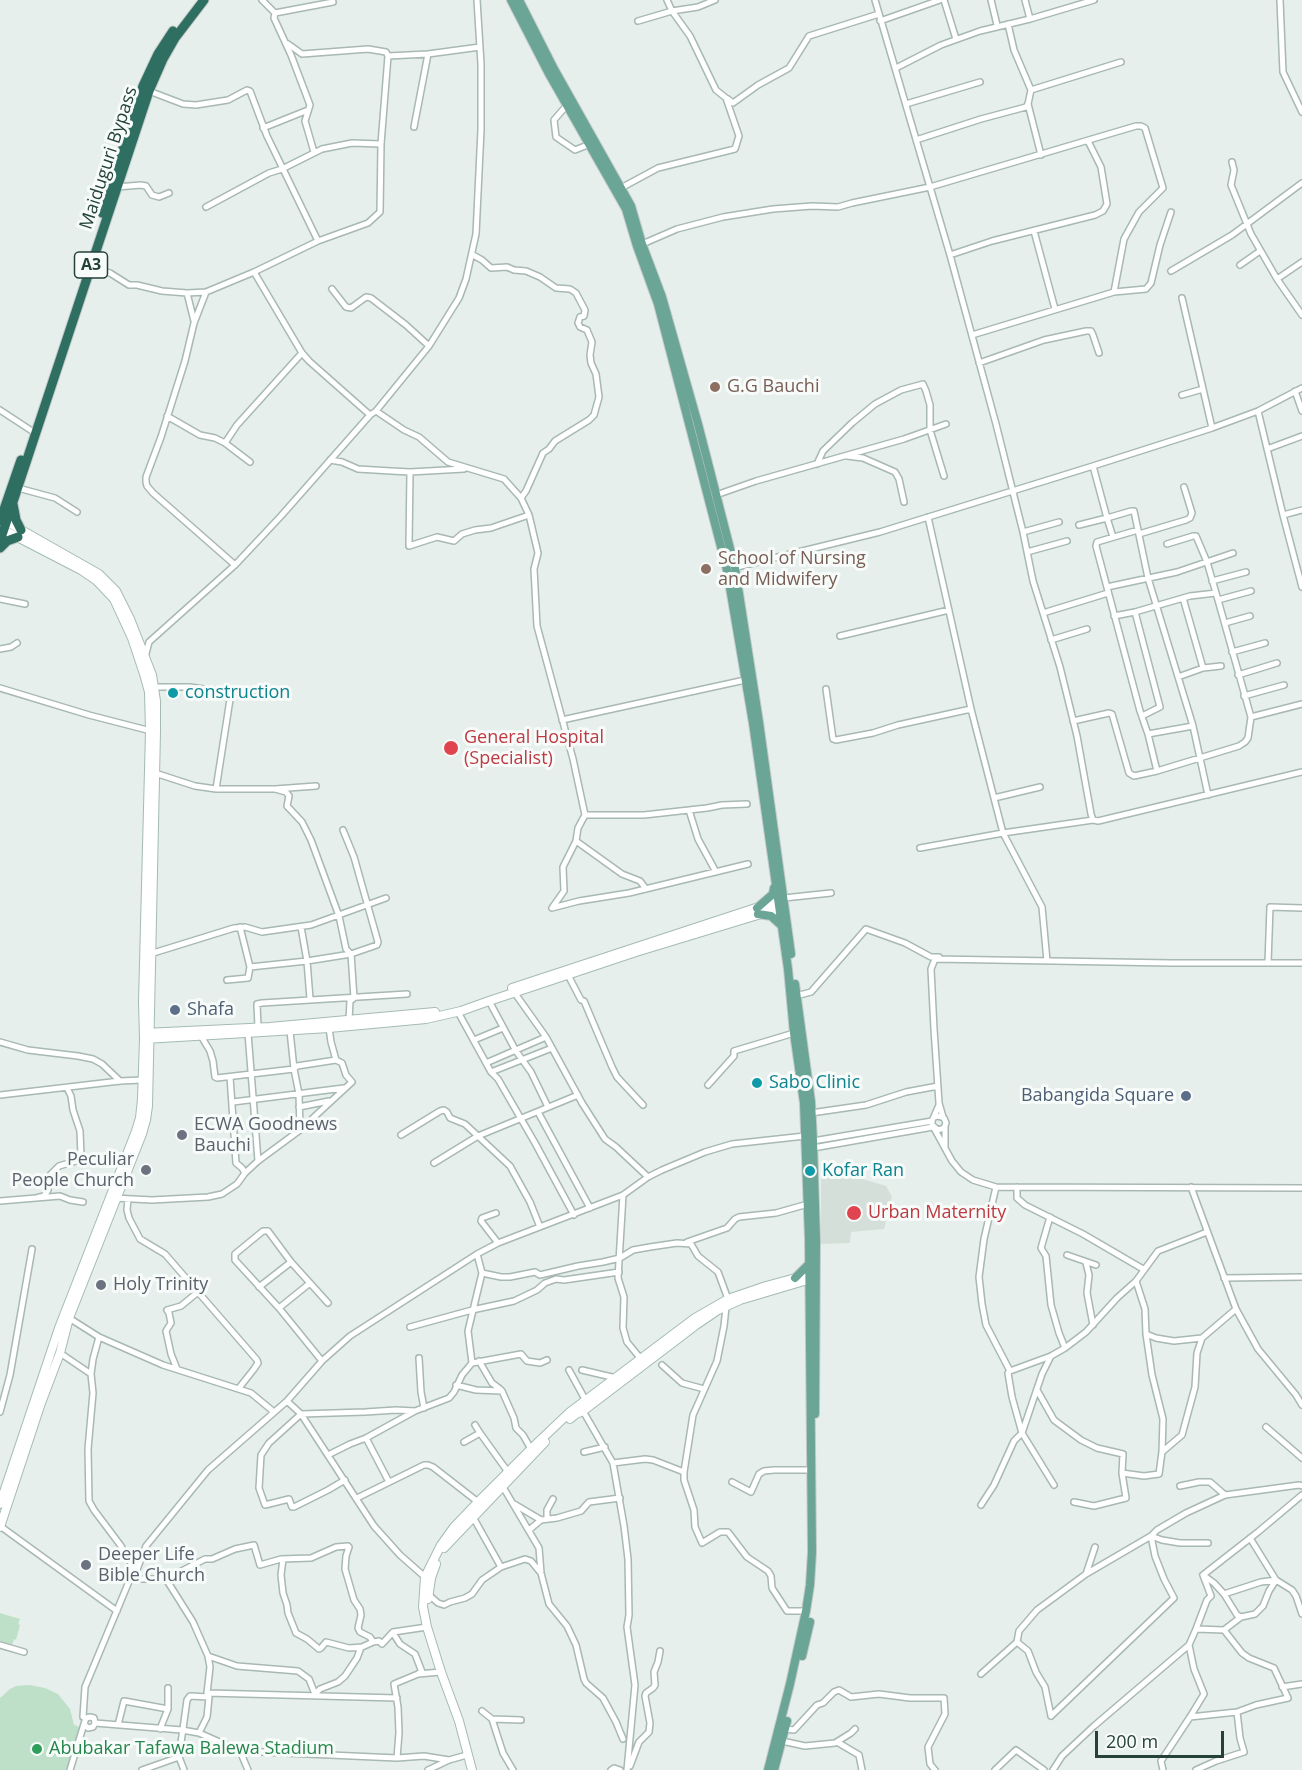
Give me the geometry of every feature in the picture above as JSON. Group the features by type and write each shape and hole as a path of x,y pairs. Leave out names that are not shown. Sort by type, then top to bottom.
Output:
{"highway":[{"name":"Maiduguri Bypass","path":"2,524 18,488 33,432 121,162 143,86 158,54 196,0"},
{"name":"Maiduguri Bypass","path":"0,541 2,524 117,187 121,162 148,91 163,59 204,0"},
{"path":"0,548 20,533 13,503"}],"main road":[{"path":"511,0 631,206 731,569 745,680 760,750 775,885 782,902 782,926 794,1033 810,1142 816,1239 809,1298 812,1552 810,1585 790,1684 768,1770"},
{"path":"519,0 533,36 567,105 626,209 662,297 698,424 731,569 796,996 811,1113 808,1204 809,1263 812,1276 815,1587 808,1635 774,1770"},
{"path":"775,885 772,894 758,911 771,916 782,926"},
{"path":"809,1263 796,1281 809,1298"}],"street":[{"path":"262,0 275,13"},
{"path":"145,657 149,642 235,565 373,413 429,346 459,298 473,255 476,234 482,130 477,0"},
{"path":"667,0 672,11 686,27 716,90 733,103 758,85 789,68 809,36 942,0 956,39"},
{"path":"638,21 672,11 698,7 715,0"},
{"path":"875,0 972,335 1023,532 1033,581 1060,667 1093,820"},
{"path":"991,0 997,25"},
{"path":"1025,0 1030,19"},
{"path":"896,68 956,39 997,25 1030,19 1073,3 1094,0"},
{"path":"1280,0 1283,72 1302,112"},
{"path":"275,13 333,2"},
{"path":"275,13 274,18 310,105 305,121 314,152"},
{"path":"1008,24 1014,50 1031,90 1028,104 1041,155"},
{"path":"90,267 110,273 129,285 162,291 206,292 318,241 368,223 380,212 381,144 388,57 386,52 368,49 302,54 286,43"},
{"path":"388,57 480,47"},
{"path":"414,128 428,54"},
{"path":"1031,90 1121,62"},
{"path":"906,104 981,82"},
{"path":"148,91 183,104 195,105 228,100 247,90 250,91 263,128 318,241"},
{"path":"621,188 658,168 735,149 740,136 739,130 726,98"},
{"path":"916,140 1026,107 1028,104"},
{"path":"567,105 554,120 556,137 575,150 590,144"},
{"path":"263,128 308,110"},
{"path":"640,245 677,229 723,218 773,209 838,207 930,187 1136,126 1143,127 1163,188 1139,212 1124,239 1114,292"},
{"path":"950,255 1103,211 1107,204 1101,167 1088,141"},
{"path":"206,207 268,173 282,169 314,152 352,143 381,144"},
{"path":"1232,162 1234,170 1232,185 1247,224 1260,251 1302,315"},
{"path":"1171,271 1247,224 1302,183"},
{"path":"117,187 146,186 152,195 159,197 169,193"},
{"path":"972,335 1114,292 1146,289 1151,283 1171,212"},
{"path":"1034,231 1055,309"},
{"path":"1240,265 1260,251"},
{"path":"473,255 491,268 507,267 526,271 556,288 570,289 576,293 585,309 584,316 580,317 579,327 587,330 592,342 591,363 596,374 599,397 594,415 555,441 543,453 521,498"},
{"path":"1277,279 1302,262"},
{"path":"254,272 309,361 373,413 419,437 448,462 504,479 521,498 529,515 538,553 534,569 537,626 585,815 564,867 564,891 552,908 646,889 748,864"},
{"path":"332,289 346,307 351,308 366,297 371,298 429,346"},
{"path":"206,292 194,323 185,361 146,477 147,486 153,493 235,565"},
{"path":"187,293 194,323"},
{"path":"1182,298 1212,428"},
{"path":"979,363 1044,340 1086,331 1091,331 1099,353"},
{"path":"225,443 237,425 302,353"},
{"path":"817,464 823,451 852,423 890,395 923,384 930,405 930,430 944,476"},
{"path":"731,569 880,532 1093,466 1258,411 1302,388"},
{"path":"1182,395 1203,389"},
{"path":"1295,391 1302,411"},
{"path":"0,410 33,432"},
{"path":"1258,411 1302,583"},
{"path":"167,416 200,435 225,443 250,462"},
{"path":"716,495 946,424"},
{"path":"1267,449 1302,436"},
{"path":"845,456 863,458 895,472 899,479 904,502"},
{"path":"330,460 358,469 410,472 471,469"},
{"path":"1093,466 1113,537"},
{"path":"410,472 409,546 437,537 454,541 462,534 491,528 529,515"},
{"path":"1157,771 1096,544 1113,537 1190,518 1192,513 1184,487"},
{"path":"18,488 55,498 77,512"},
{"path":"1283,515 1302,510"},
{"path":"1079,525 1132,511 1148,578 1193,726 1208,795"},
{"path":"928,517 971,709 1003,833 1042,907 1047,961"},
{"path":"1023,532 1059,522"},
{"path":"0,1504 59,1328 146,1120 149,1054 143,1002 154,687 145,657 123,603 108,582 2,524"},
{"path":"1073,721 1112,714 1129,774 1134,776 1239,746 1248,738 1251,717 1207,562 1196,536 1167,544"},
{"path":"1027,552 1067,541"},
{"path":"1107,586 1177,572 1233,553"},
{"path":"90,572 114,599 132,638 149,692 153,731 155,773 149,1021 142,1080 142,1108 0,1526 117,1611"},
{"path":"1212,581 1246,572"},
{"path":"1218,600 1251,591"},
{"path":"1114,616 1183,598 1216,593"},
{"path":"1043,613 1108,594"},
{"path":"1183,598 1203,668"},
{"path":"0,599 25,604"},
{"path":"840,636 949,610"},
{"path":"1135,612 1160,707 1142,716"},
{"path":"1225,623 1250,616"},
{"path":"1051,640 1088,629"},
{"path":"138,640 149,642"},
{"path":"0,649 17,643"},
{"path":"1232,652 1265,643"},
{"path":"1238,675 1277,663"},
{"path":"1178,676 1203,668 1221,666"},
{"path":"562,720 745,680"},
{"path":"1244,696 1284,685"},
{"path":"154,687 190,687 231,693 266,689"},
{"path":"0,688 89,715 153,731"},
{"path":"826,689 833,739 836,740 971,709"},
{"path":"216,789 231,693"},
{"path":"1251,717 1302,704"},
{"path":"1148,734 1193,726"},
{"path":"920,848 1003,833 1098,821 1302,772"},
{"path":"155,773 195,786 216,789 316,786"},
{"path":"994,798 1040,787"},
{"path":"275,789 286,792 290,796 287,806 302,822 311,840 339,916 346,949 351,954 354,998"},
{"path":"585,815 644,815 747,804"},
{"path":"689,810 698,839 716,872"},
{"path":"250,967 351,954 377,945 354,857 343,830"},
{"path":"576,841 622,874 640,881 646,889"},
{"path":"149,1021 163,1035 201,1036 426,1019 458,1012 782,902 831,893"},
{"path":"150,954 240,927 262,932 301,927 339,916 386,898"},
{"path":"1268,963 1270,907 1302,908"},
{"path":"147,1036 436,1012 461,1006 563,970 758,911"},
{"path":"227,980 248,978 250,967 240,927"},
{"path":"301,927 310,999"},
{"path":"796,996 811,992 866,929 932,957 1047,961 1302,963"},
{"path":"945,1148 946,1121 939,1103 931,969 935,959 949,958"},
{"path":"568,975 580,1000 584,1001 617,1077 643,1105"},
{"path":"514,992 546,1037 605,1139 648,1177"},
{"path":"258,1027 257,1005 310,999 407,994"},
{"path":"349,1020 350,1000 354,998"},
{"path":"489,1000 516,1051 531,1072 548,1107"},
{"path":"458,1012 574,1215"},
{"path":"328,1028 336,1060"},
{"path":"474,1040 503,1028"},
{"path":"291,1031 294,1069 299,1094 300,1130"},
{"path":"248,1033 258,1161"},
{"path":"708,1085 734,1056 734,1051 794,1033"},
{"path":"149,1054 163,1035"},
{"path":"112,1198 208,1197 228,1191 237,1184 244,1173 300,1130 352,1082 346,1075 342,1063 336,1060 297,1066 294,1069 217,1078 207,1045 201,1036"},
{"path":"486,1063 546,1037"},
{"path":"0,1042 28,1050 93,1059 102,1064 120,1081"},
{"path":"491,1072 552,1048"},
{"path":"230,1077 236,1162 244,1173"},
{"path":"0,1095 142,1080"},
{"path":"811,1113 866,1105 906,1092 938,1086"},
{"path":"233,1102 345,1087"},
{"path":"36,1198 44,1196 48,1191 49,1176 59,1166 76,1161 81,1156 80,1131 67,1088"},
{"path":"434,1163 478,1136 578,1095"},
{"path":"299,1107 331,1100"},
{"path":"939,1103 933,1123 951,1161 973,1180 996,1186 1302,1188"},
{"path":"401,1135 444,1110 450,1118 465,1124 510,1166 530,1202 540,1227"},
{"path":"538,1112 590,1208"},
{"path":"450,1760 424,1756 397,1758 240,1751 199,1733 105,1725 83,1717 84,1687 146,1546 208,1470 287,1401 322,1361 355,1333 477,1254 498,1243 623,1195 648,1177 705,1152 732,1144 810,1142 933,1123 938,1116 943,1117"},
{"path":"933,1123 940,1130 945,1126"},
{"path":"996,1186 978,1277 986,1325 1010,1371 1008,1373 1012,1397 1022,1432 1054,1485"},
{"path":"1017,1187 1018,1200 1143,1269"},
{"path":"1191,1187 1236,1309 1258,1349 1302,1405"},
{"path":"623,1195 619,1272 624,1297 623,1328 625,1338 641,1359"},
{"path":"0,1201 60,1196 83,1202"},
{"path":"128,1199 129,1218 140,1239 165,1254 257,1360 258,1363 239,1388"},
{"path":"482,1273 510,1277 535,1272 540,1275 620,1258 633,1250 683,1243 727,1228 739,1217 776,1213 808,1204"},
{"path":"496,1213 480,1221 498,1243"},
{"path":"1050,1217 1041,1248 1046,1256 1051,1305 1065,1348"},
{"path":"322,1361 234,1257 235,1254 263,1231 268,1231 291,1262 328,1303"},
{"path":"1010,1371 1051,1356 1065,1348 1093,1325 1136,1281 1158,1251 1207,1232"},
{"path":"683,1243 691,1244 698,1256 716,1268 727,1303 717,1361 693,1415 684,1472 684,1480 694,1510 695,1527 701,1543 720,1532 728,1532 747,1557 768,1570 772,1588 787,1611 806,1611"},
{"path":"0,1412 10,1375 33,1249"},
{"path":"472,1362 468,1332 482,1273 477,1254"},
{"path":"1067,1255 1096,1265"},
{"path":"259,1287 291,1262"},
{"path":"1086,1263 1089,1275 1087,1293 1093,1325"},
{"path":"410,1328 472,1310 514,1301 556,1279 564,1280 619,1272"},
{"path":"474,1770 467,1755 459,1721 441,1672 423,1607 425,1577 441,1545 454,1527 478,1502 570,1412 695,1318 727,1303 812,1276"},
{"path":"1224,1278 1302,1277"},
{"path":"1122,1473 1144,1476 1159,1474 1162,1452 1163,1419 1152,1375 1145,1309 1136,1281"},
{"path":"279,1308 310,1283"},
{"path":"177,1369 166,1331 171,1323 167,1310 183,1305 198,1292"},
{"path":"474,1770 427,1612 431,1578 442,1552 545,1442 576,1414 727,1303"},
{"path":"1162,1452 1182,1435 1195,1387 1197,1353 1202,1338 1236,1309"},
{"path":"69,1318 99,1337 177,1369 251,1393 274,1412"},
{"path":"1146,1334 1174,1341 1202,1338"},
{"path":"99,1337 94,1351 91,1374 93,1392 88,1449 89,1501 121,1546 136,1572"},
{"path":"60,1353 91,1374"},
{"path":"345,1480 294,1507 289,1499 264,1504 259,1488 261,1455 269,1443 301,1414 415,1410 450,1398 472,1362 521,1354 527,1361 540,1363 547,1360"},
{"path":"981,1505 994,1485 1014,1441 1022,1432 1042,1374 1051,1356"},
{"path":"419,1358 424,1408"},
{"path":"479,1361 492,1383 502,1391 516,1428 524,1434 531,1449"},
{"path":"662,1365 682,1383 704,1389"},
{"path":"569,1370 586,1401"},
{"path":"582,1370 616,1378"},
{"path":"456,1385 476,1390 502,1391"},
{"path":"1037,1390 1054,1420 1081,1440 1097,1448 1123,1454 1122,1473 1126,1498 1094,1506 1074,1502"},
{"path":"287,1401 301,1414 374,1526 400,1555 425,1577"},
{"path":"328,1455 366,1438 415,1410"},
{"path":"583,1411 613,1463 620,1498 627,1559 628,1642 635,1685 627,1770"},
{"path":"476,1425 508,1472"},
{"path":"1266,1427 1302,1458"},
{"path":"464,1442 480,1433"},
{"path":"366,1438 389,1482"},
{"path":"584,1452 605,1447"},
{"path":"613,1463 653,1460 684,1472"},
{"path":"357,1498 424,1466 430,1466 478,1502"},
{"path":"732,1482 751,1492 759,1474 764,1471 810,1470"},
{"path":"1180,1486 1210,1482 1225,1495"},
{"path":"981,1674 1017,1642 1019,1631 1037,1610 1086,1574 1151,1536 1157,1530 1186,1513 1225,1495 1302,1485"},
{"path":"503,1487 539,1550 541,1573 549,1605 567,1626 576,1645 584,1679 603,1698 623,1739"},
{"path":"1203,1575 1302,1495"},
{"path":"513,1503 529,1514 544,1519 581,1512 589,1502 620,1498"},
{"path":"529,1530 544,1519 553,1499"},
{"path":"473,1517 501,1567"},
{"path":"1151,1536 1180,1543 1208,1544"},
{"path":"1017,1642 1028,1652 1045,1687 1051,1716 1174,1598 1155,1556 1151,1536"},
{"path":"1250,1538 1276,1580 1292,1590 1302,1614"},
{"path":"130,1579 166,1579 205,1559 254,1545 260,1564 283,1558 311,1558 336,1547 349,1547 345,1569 354,1600 360,1609 358,1628 365,1635 370,1636 373,1642"},
{"path":"1086,1574 1095,1547"},
{"path":"283,1558 281,1575 283,1593 291,1623 296,1633 319,1649 326,1642 345,1648 357,1648 380,1641 382,1644 393,1633 427,1627"},
{"path":"428,1593 438,1603 444,1605 465,1598 501,1567 519,1561 528,1560 541,1573"},
{"path":"1203,1575 1224,1594 1237,1615 1241,1617"},
{"path":"1053,1770 1062,1756 1094,1726 1188,1645 1207,1600 1211,1596 1203,1575"},
{"path":"166,1579 193,1622 208,1656 210,1667 207,1717 199,1733"},
{"path":"1224,1594 1261,1582 1276,1580"},
{"path":"1196,1629 1224,1630 1241,1617 1255,1614 1263,1606 1276,1580"},
{"path":"1191,1718 1237,1712 1257,1705 1288,1699 1274,1668 1242,1653 1224,1630"},
{"path":"393,1633 400,1644 416,1654 422,1672 418,1674"},
{"path":"0,1645 24,1652"},
{"path":"1163,1770 1161,1761 1191,1718 1204,1692 1194,1669 1188,1645"},
{"path":"315,1694 345,1676 357,1658 360,1650 357,1648"},
{"path":"627,1770 637,1745 649,1732 650,1723 645,1696 655,1685 654,1672 660,1651"},
{"path":"208,1656 237,1666 298,1671 309,1679 315,1694"},
{"path":"397,1758 399,1733 395,1683 418,1674 441,1672"},
{"path":"1282,1688 1302,1684"},
{"path":"160,1729 168,1709 168,1688"},
{"path":"785,1729 794,1730 817,1705 839,1690 851,1698 879,1694 910,1698 944,1698 945,1714 928,1747 930,1764 934,1770"},
{"path":"184,1770 179,1757 188,1698 208,1695 315,1694 397,1698"},
{"path":"118,1725 124,1701 168,1709"},
{"path":"482,1710 492,1719 503,1753 513,1770"},
{"path":"1196,1770 1244,1752 1237,1712"},
{"path":"492,1719 521,1720"},
{"path":"70,1770 81,1737 81,1730 90,1721"},
{"path":"837,1742 855,1729"},
{"path":"782,1741 805,1746 837,1742 859,1755 862,1770"},
{"path":"995,1770 1016,1750 1044,1770"},
{"path":"240,1751 248,1770"},
{"path":"428,1770 467,1755"},
{"path":"142,1770 179,1757"},
{"path":"610,1770 614,1768 620,1770"}],"shaded area":[{"name":"Urban Maternity","path":"821,1172 846,1174 886,1186 892,1197 884,1229 851,1232 850,1243 821,1244"}],"green space":[{"path":"0,1613 20,1619 16,1640 14,1639 12,1645 0,1641"},
{"name":"Abubakar Tafawa Balewa Stadium","path":"30,1685 58,1694 70,1709 74,1725 80,1727 67,1770 0,1770 0,1698 16,1686"}],"place":[{"name":"G.G Bauchi","path":"715,387"},
{"name":"School of Nursing and Midwifery","path":"706,569"},
{"name":"construction","path":"173,693"},
{"name":"General Hospital (Specialist)","path":"451,748"},
{"name":"Shafa","path":"175,1010"},
{"name":"Sabo Clinic","path":"757,1083"},
{"name":"Babangida Square","path":"1186,1096"},
{"name":"ECWA Goodnews Bauchi","path":"182,1135"},
{"name":"Peculiar People Church","path":"146,1170"},
{"name":"Kofar Ran","path":"810,1171"},
{"name":"Urban Maternity","path":"854,1213"},
{"name":"Holy Trinity","path":"101,1285"},
{"name":"Deeper Life Bible Church","path":"86,1565"},
{"name":"Abubakar Tafawa Balewa Stadium","path":"37,1749"}]}
